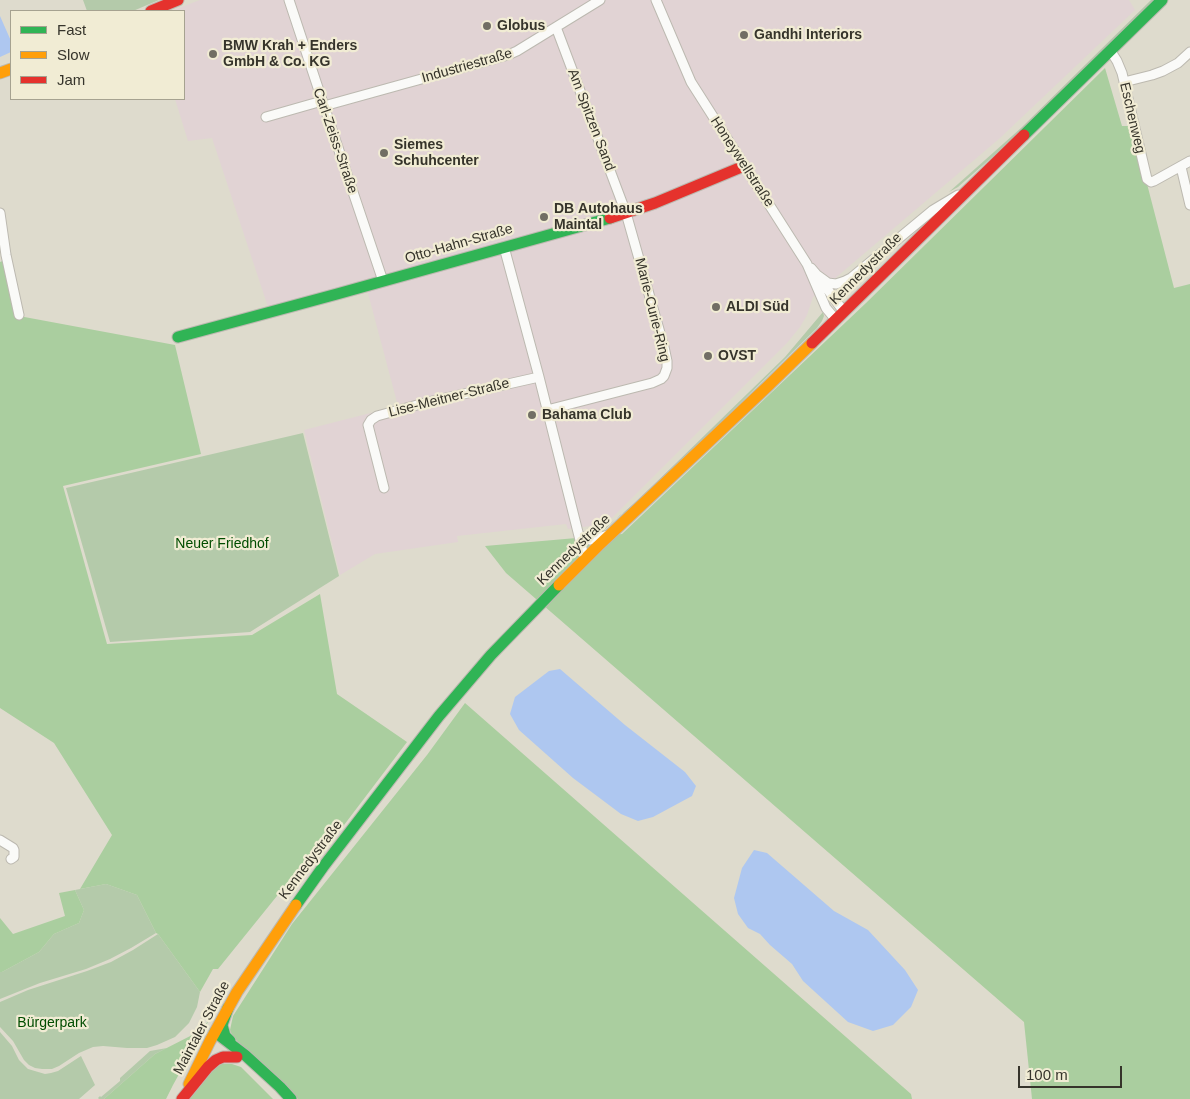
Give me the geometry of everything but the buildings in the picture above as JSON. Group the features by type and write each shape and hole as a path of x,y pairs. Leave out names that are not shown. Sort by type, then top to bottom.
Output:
{"main road":[{"path":"153,10 178,0"},
{"name":"Kennedystraße","path":"249,974 323,867 444,710 490,655 585,560 768,386 1162,0"},
{"name":"Otto-Hahn-Straße","path":"178,337 626,212 654,203 744,166"},
{"name":"Maintaler Straße","path":"182,1099 228,1008 249,974"},
{"path":"228,1008 222,1025 226,1036 238,1053 283,1099"},
{"path":"213,1037 238,1053 280,1087 291,1099"},
{"path":"182,1099 216,1060 238,1053"}],"street":[{"name":"Carl-Zeiss-Straße","path":"289,0 383,281"},
{"name":"Industriestraße","path":"266,117 508,55 600,0"},
{"name":"Honeywellstraße","path":"656,0 691,82 807,264 826,308 840,316"},
{"name":"Am Spitzen Sand","path":"556,27 626,212"},
{"name":"Eschenweg","path":"1110,50 1122,73 1147,179 1151,182 1154,181 1181,166"},
{"path":"1124,82 1152,76 1178,63 1190,52"},
{"path":"1190,161 1181,166 1190,205"},
{"name":"Kennedystraße","path":"807,264 823,280 831,284 845,281 932,210 967,190"},
{"name":"Marie-Curie-Ring","path":"547,410 652,383 661,379 666,372 666,354 626,212"},
{"path":"0,213 6,255 19,315"},
{"path":"504,247 585,560"},
{"path":"817,275 840,316"},
{"name":"Lise-Meitner-Straße","path":"384,488 368,425 371,420 377,416 428,402 539,377"},
{"path":"579,535 590,540 612,534"},
{"path":"0,840 13,848 14,856 11,859"}],"shaded area":[{"path":"200,0 1129,0 1135,10 1000,138 813,297 807,315 787,343 606,524 568,529 566,524 457,536 458,542 375,554 340,575 304,430 398,406 365,282 269,310 212,138 188,141 175,100 185,100 185,10 174,10"}],"green space":[{"path":"83,0 159,0 135,10 87,10"},
{"path":"1151,0 1156,0 1005,146 958,187 949,192 1021,128"},
{"path":"1105,68 1122,126 1132,126 1174,288 1190,284 1190,1099 1032,1099 1024,1022 506,573 485,546 622,534 866,303"},
{"path":"7,259 19,316 175,345 201,454 63,486 107,644 252,635 320,594 337,694 407,742 341,829 327,834 218,969 213,969 200,992 156,933 137,895 106,884 80,889 112,835 54,743 0,708 0,262"},
{"path":"823,312 824,316 817,328 636,505 622,514 785,357"},
{"name":"Neuer Friedhof","path":"303,433 339,576 250,632 110,642 66,488"},
{"path":"616,519 601,533 592,536 594,533 605,528"},
{"path":"465,703 911,1094 912,1099 298,1099 233,1037 230,1030 233,1016 292,924 427,755"},
{"path":"106,884 137,895 156,933 110,959 0,999 0,972 39,952 54,934 79,923 84,910 75,890"},
{"path":"75,890 84,910 79,923 54,934 39,952 0,972 0,918 13,934 65,916 59,893"},
{"name":"Bürgerpark","path":"158,934 200,992 197,1007 189,1023 175,1037 147,1048 93,1047 52,1069 35,1068 24,1060 13,1041 0,1027 0,1002 28,990 111,962"},
{"path":"209,1020 166,1099 104,1099 155,1054 200,1031"},
{"path":"0,1032 12,1046 19,1060 28,1069 45,1074 51,1073 58,1071 81,1056 95,1085 79,1099 0,1099"},
{"path":"167,1048 155,1054 104,1099 98,1098 120,1081 120,1078 150,1051"},
{"path":"222,1064 232,1064 241,1067 273,1099 189,1099 212,1069"}],"water":[{"path":"0,16 10,39 10,52 0,57"},
{"path":"560,669 625,725 685,772 696,786 692,796 653,817 638,821 621,814 573,778 519,730 510,714 515,697 549,671"},
{"path":"754,850 767,853 834,911 868,930 905,970 918,990 911,1007 893,1025 873,1031 848,1022 803,981 792,964 760,934 748,928 738,914 734,898 742,868"}],"traffic: fast":[{"path":"1024,135 1162,0"},
{"path":"178,337 610,218"},
{"path":"296,905 439,716 491,655 559,585"},
{"path":"228,1008 222,1025 225,1036 230,1041"},
{"path":"215,1032 245,1055 291,1099"}],"traffic: slow":[{"path":"0,73 10,69"},
{"path":"559,585 812,343"},
{"path":"189,1084 237,992 296,905"}],"traffic: jam":[{"path":"153,10 178,0"},
{"path":"812,343 1024,135"},
{"path":"610,218 655,203 744,166"},
{"path":"182,1099 216,1060 223,1057 237,1057"}],"place":[{"name":"Globus","path":"487,26"},
{"name":"Gandhi Interiors","path":"744,35"},
{"name":"BMW Krah + Enders GmbH & Co. KG","path":"213,54"},
{"name":"Siemes Schuhcenter","path":"384,153"},
{"name":"DB Autohaus Maintal","path":"544,217"},
{"name":"ALDI Süd","path":"716,307"},
{"name":"OVST","path":"708,356"},
{"name":"Bahama Club","path":"532,415"}]}
